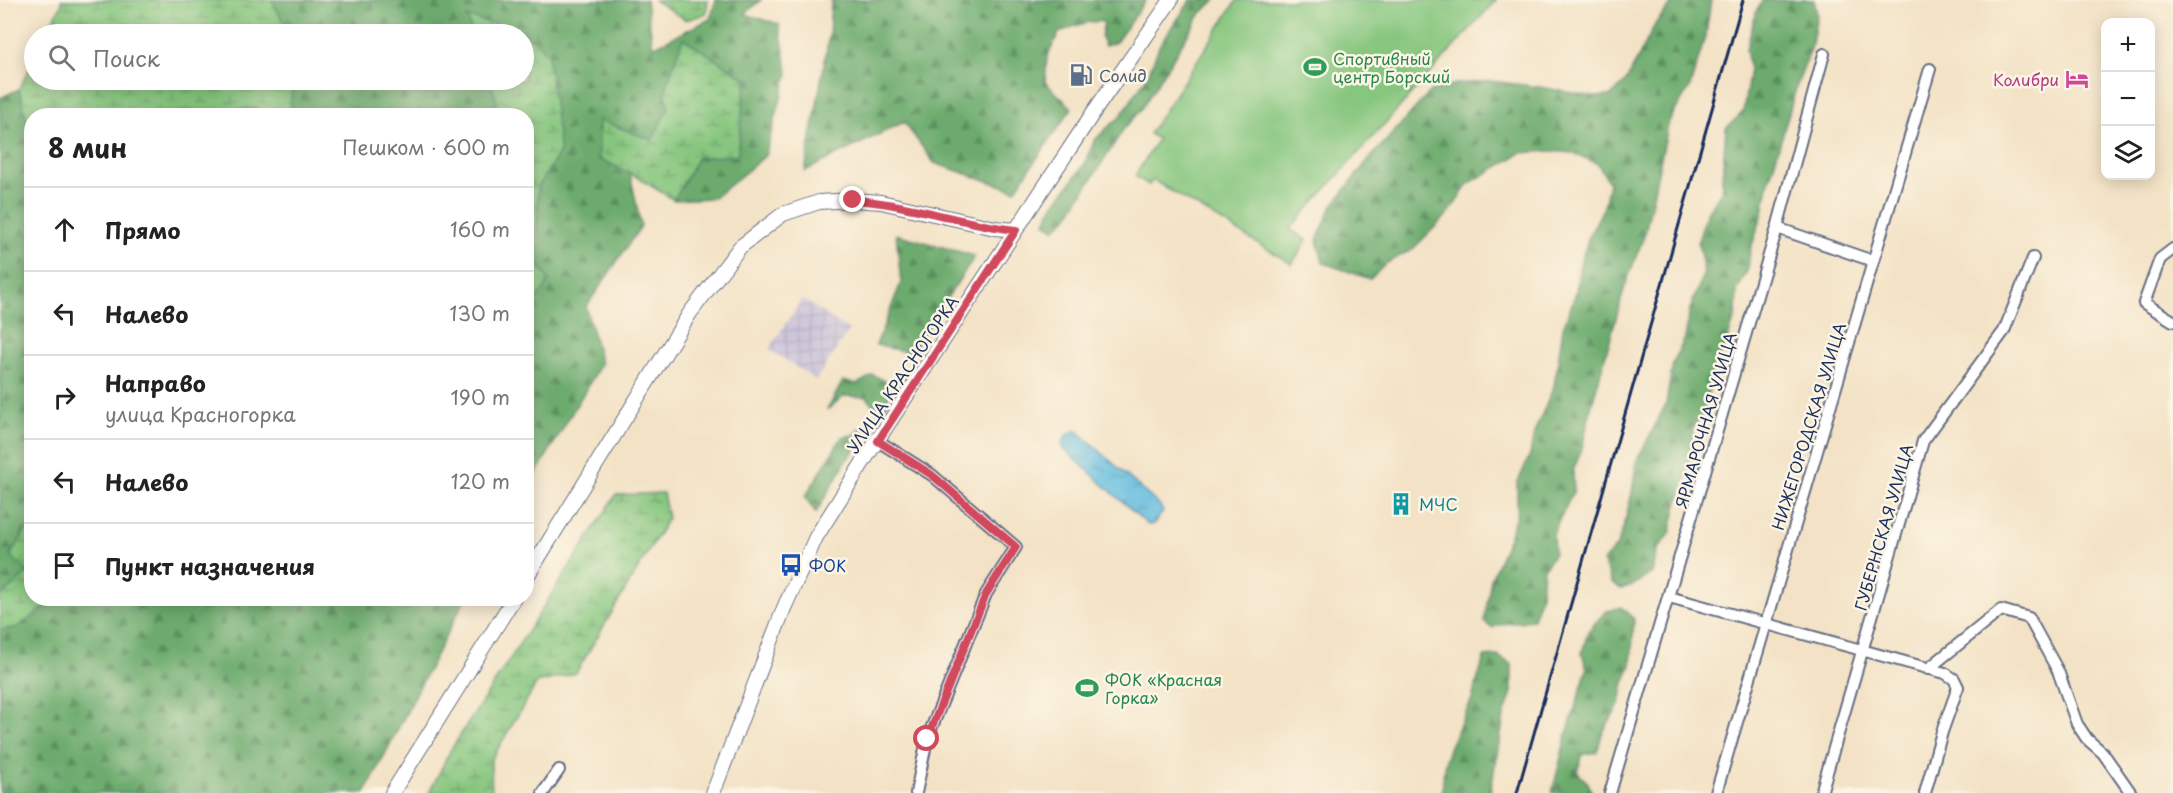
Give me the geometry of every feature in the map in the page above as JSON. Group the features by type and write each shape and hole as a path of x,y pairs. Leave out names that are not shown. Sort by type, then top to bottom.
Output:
{"main road":[{"name":"УЛИЦА КРАСНОГОРКА","path":"713,793 801,569 837,502 1171,0"},
{"path":"534,565 690,313 740,247 783,214 819,202 853,200 881,202 994,228 1016,230"},
{"path":"392,793 509,606"}],"street":[{"name":"ЯРМАРОЧНАЯ УЛИЦА","path":"1610,793 1778,228 1824,54"},
{"name":"НИЖЕГОРОДСКАЯ УЛИЦА","path":"1716,793 1930,69"},
{"path":"1778,228 1873,261"},
{"path":"2173,249 2160,259 2144,303 2173,321"},
{"name":"ГУБЕРНСКАЯ УЛИЦА","path":"1821,793 1923,441 2004,331 2033,258"},
{"path":"878,441 932,475 1016,547 986,594 927,739 916,793"},
{"path":"1669,597 1945,673 1954,679 1958,687 1942,732 1925,793"},
{"path":"1928,669 2001,610 2029,618 2058,671 2077,724 2087,739 2103,753 2131,793"},
{"path":"543,793 559,770"}],"shaded area":[{"path":"802,299 849,330 816,380 769,349"}],"green space":[{"path":"61,0 272,0 284,24 51,24 62,3"},
{"path":"272,0 646,0 653,47 710,19 716,0 761,0 745,14 779,24 788,73 765,156 714,198 674,200 698,157 736,155 746,79 683,39 665,91 669,107 652,140 599,120 599,159 630,173 641,226 586,307 601,364 534,477 534,303 549,281 536,261 538,187 560,152 534,65 534,24 496,24 467,17 469,24 284,24"},
{"path":"654,0 708,0 706,14 686,20"},
{"path":"831,0 1146,0 1116,42 1105,46 1101,37 1104,22 1087,23 1059,33 1047,57 1045,82 1072,108 1015,190 934,163 904,122 805,171 829,36"},
{"path":"1191,0 1216,0 1201,13 1142,108 1123,130 1066,219 1054,229 1045,223 1049,212 1086,162 1094,141 1120,117 1148,75 1160,44"},
{"name":"Спортивный центр Борский","path":"1237,0 1496,0 1290,229 1307,240 1292,264 1153,180 1149,185 1135,176 1158,139 1149,134"},
{"path":"1675,0 1711,0 1706,34 1690,87 1669,121 1645,233 1625,286 1582,448 1573,471 1574,490 1553,533 1554,553 1543,570 1541,596 1533,619 1492,628 1484,622 1491,579 1510,535 1517,511 1517,484 1530,455 1534,433 1554,386 1563,328 1576,292 1579,269 1589,236 1604,207 1609,183 1598,164 1574,153 1550,151 1521,153 1468,184 1449,213 1413,249 1387,263 1370,279 1323,263 1317,240 1331,208 1365,164 1431,91 1456,84 1490,81 1595,97 1611,96 1626,81 1656,23"},
{"path":"1764,0 1814,0 1817,14 1811,49 1797,85 1768,185 1763,213 1750,251 1748,269 1737,291 1736,313 1726,345 1715,364 1705,411 1693,428 1692,450 1686,479 1670,534 1657,550 1652,573 1635,584 1621,589 1611,582 1603,561 1617,546 1623,529 1632,493 1636,462 1666,404 1673,363 1685,338 1690,309 1704,273 1698,241 1707,212 1721,192 1726,128 1743,112 1750,69 1746,50 1757,9"},
{"path":"467,17 496,24 469,24"},
{"path":"683,38 746,79 737,156 698,157 674,200 630,173 599,159 599,120 652,140 669,107 665,91"},
{"path":"534,41 548,54 560,152 538,187 536,261 549,281 534,303 534,108 495,108 497,100 493,90 534,90"},
{"path":"24,79 24,90 292,90 290,108 24,109 19,89"},
{"path":"19,89 24,108 24,536 10,555 24,568 24,576 5,593 0,594 0,98"},
{"path":"292,90 493,90 497,100 495,108 290,108"},
{"path":"896,234 975,256 911,353 876,345 901,283"},
{"path":"873,375 891,384 887,405 880,415 867,397 844,396 827,410 843,381 857,384"},
{"path":"870,421 871,430 846,461 816,513 805,497 842,437 852,435"},
{"path":"663,493 668,518 576,673 537,683 491,760 492,793 429,793 450,751 616,495"},
{"path":"24,534 24,568 10,555"},
{"path":"24,576 24,606 47,606 18,627 0,630 0,594 5,593"},
{"path":"46,606 461,606 365,793 0,793 0,630 18,627"},
{"path":"1621,607 1634,619 1631,665 1620,703 1602,734 1597,752 1581,755 1578,773 1588,783 1592,793 1552,793 1587,669 1582,653 1588,631 1605,612"},
{"path":"1498,656 1512,665 1512,692 1504,716 1490,793 1442,793 1444,767 1449,748 1472,699 1484,657"}],"water":[{"path":"1077,430 1161,507 1163,512 1153,524 1148,525 1064,449 1062,443 1065,438"}],"railway":[{"path":"1517,793 1743,0"}],"place":[{"name":"Спортивный центр Борский","path":"1315,67"},
{"name":"Солид","path":"1081,75"},
{"name":"Колибри","path":"2077,79"},
{"name":"МЧС","path":"1401,504"},
{"name":"ФОК","path":"791,565"},
{"name":"ФОК «Красная Горка»","path":"1087,688"}],"route":[{"path":"853,200 881,202 994,228 1016,230 878,441 940,481 1016,547 986,594 927,739"}]}
